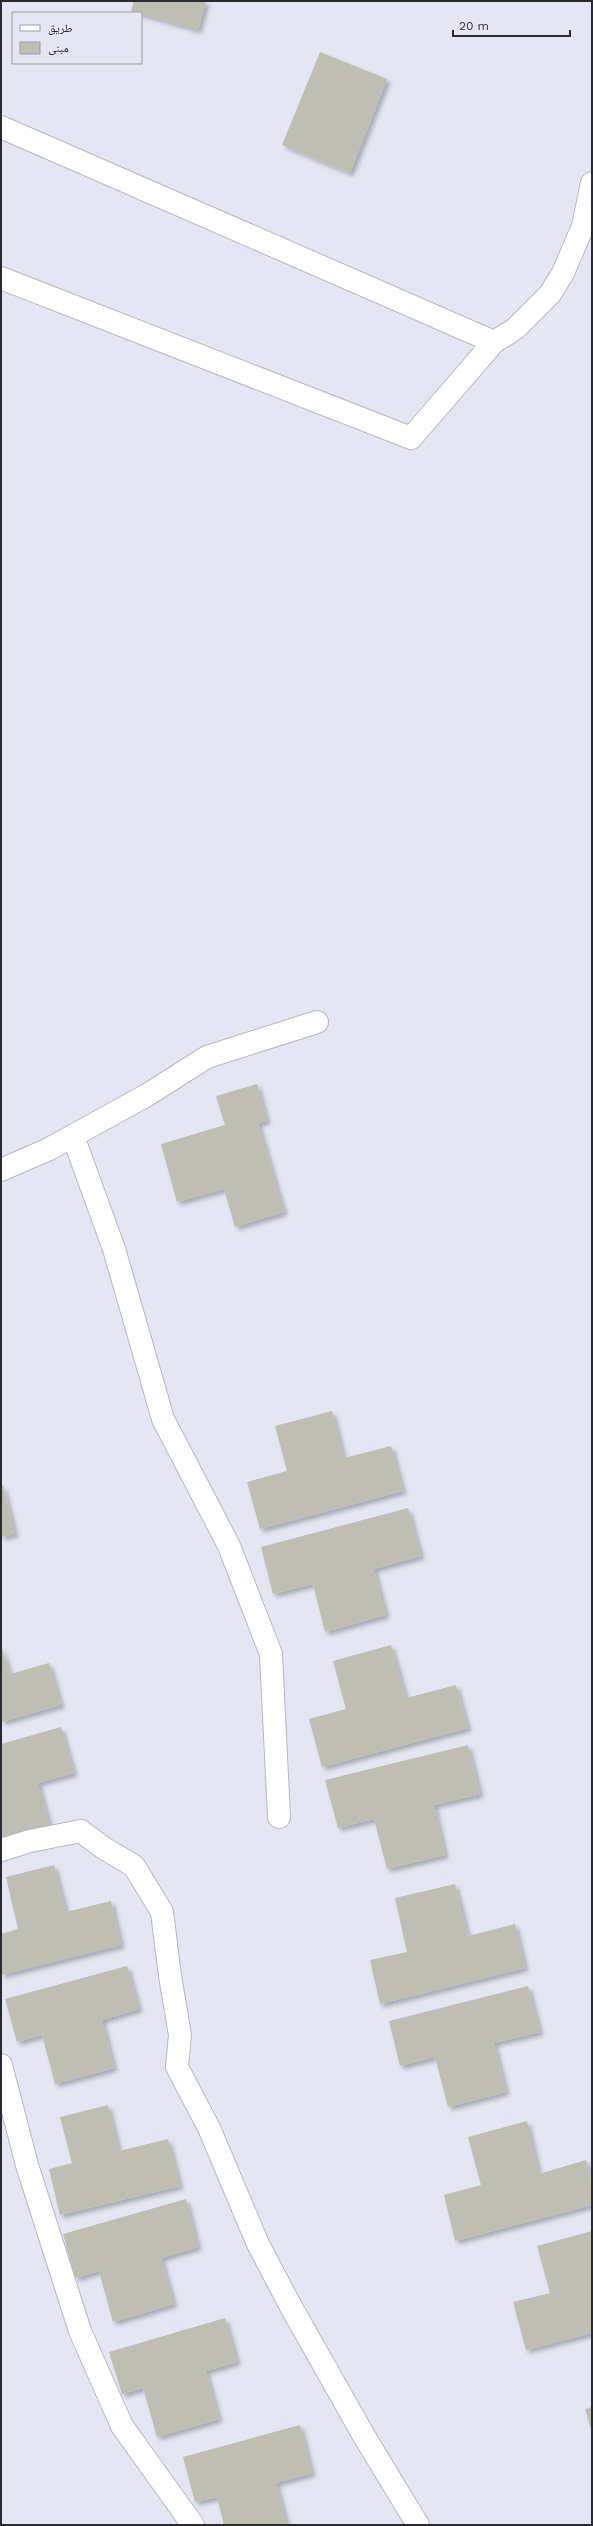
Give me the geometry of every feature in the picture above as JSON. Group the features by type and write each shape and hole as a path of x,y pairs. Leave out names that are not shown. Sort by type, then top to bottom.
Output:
{"street":[{"path":"1,128 494,342"},
{"path":"1,278 411,438 494,342 515,329 550,294 588,229 592,183"},
{"path":"1,1170 50,1149 147,1096 207,1057 317,1022"},
{"path":"73,1136 114,1249 163,1419 229,1546 271,1654 279,1817"},
{"path":"1,1850 30,1841 81,1832 102,1847 134,1866 162,1912 170,1976 180,2035 177,2066 209,2128 258,2244 364,2436 418,2525"},
{"path":"1,2066 27,2165 80,2331 122,2426 193,2525"}],"building":[{"path":"134,1 206,1 198,30 142,14 142,12 131,11"},
{"path":"320,52 387,79 350,173 282,145"},
{"path":"257,1084 267,1121 258,1123 284,1212 235,1227 224,1189 177,1202 161,1144 225,1125 216,1096"},
{"path":"332,1411 344,1458 391,1446 403,1491 260,1529 247,1482 287,1471 275,1426"},
{"path":"1,1485 3,1485 15,1534 1,1537"},
{"path":"408,1508 421,1556 374,1569 386,1615 325,1632 313,1584 273,1594 261,1547"},
{"path":"1,1645 10,1674 49,1663 61,1705 1,1722"},
{"path":"391,1645 406,1698 456,1685 468,1728 322,1767 309,1719 346,1709 333,1661"},
{"path":"61,1727 74,1773 38,1783 50,1827 1,1840 1,1744"},
{"path":"468,1745 480,1794 434,1805 445,1855 387,1869 374,1819 338,1828 325,1780"},
{"path":"54,1865 66,1912 111,1901 121,1945 1,1975 1,1934 18,1929 6,1877"},
{"path":"455,1884 468,1936 515,1924 525,1968 380,2004 370,1960 407,1952 395,1898"},
{"path":"127,1966 139,2009 102,2020 114,2068 55,2084 42,2035 17,2042 5,1999"},
{"path":"528,1986 540,2032 494,2043 506,2092 448,2107 435,2057 400,2066 389,2021"},
{"path":"108,2105 119,2151 168,2139 180,2186 60,2215 49,2169 72,2163 60,2117"},
{"path":"527,2121 539,2174 586,2160 592,2184 592,2205 455,2241 444,2195 481,2185 468,2137"},
{"path":"186,2199 198,2247 161,2258 174,2304 113,2322 99,2271 75,2278 63,2234"},
{"path":"592,2231 592,2333 526,2350 513,2302 550,2293 537,2246"},
{"path":"225,2318 237,2362 206,2371 219,2419 157,2437 143,2388 122,2394 109,2352"},
{"path":"592,2407 592,2432 585,2409"},
{"path":"300,2425 312,2473 276,2483 287,2525 224,2525 217,2497 195,2502 183,2457"}]}
